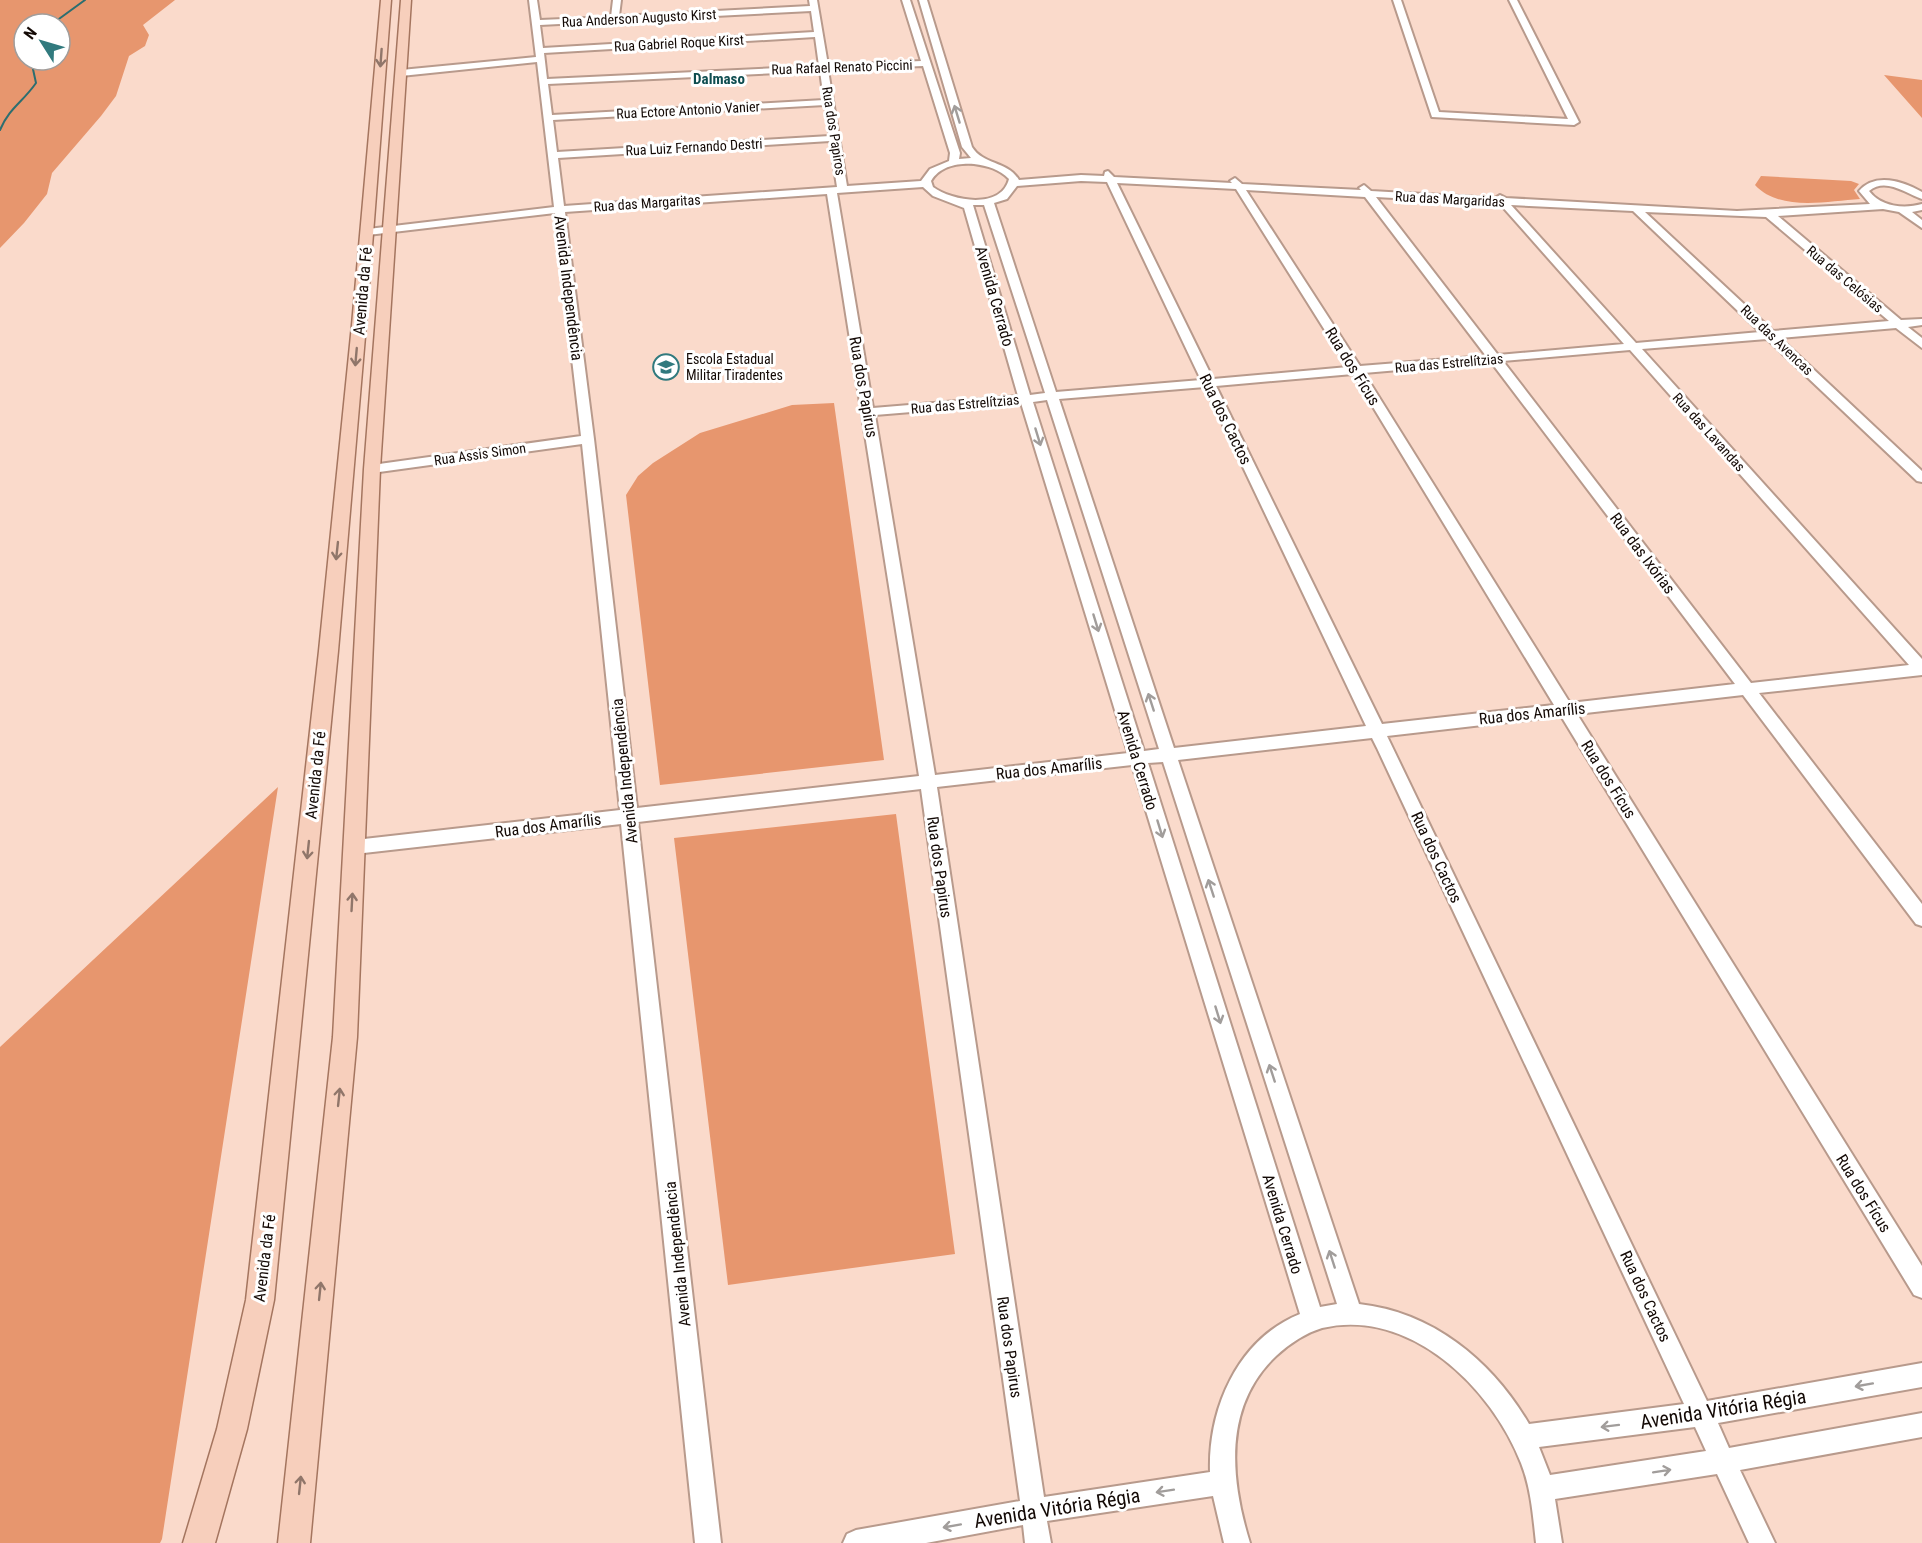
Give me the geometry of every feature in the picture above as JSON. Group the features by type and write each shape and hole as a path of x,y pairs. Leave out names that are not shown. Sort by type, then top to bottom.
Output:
{"main road":[{"name":"Avenida da Fé","path":"199,1543 232,1429 260,1300 283,1099 368,232 386,0"},
{"name":"Avenida da Fé","path":"294,1543 345,1037 372,469 406,0"}],"street":[{"name":"Avenida Independência","path":"533,0 588,439 708,1543"},
{"path":"615,19 617,0"},
{"path":"906,0 955,153 953,163"},
{"path":"923,0 967,147 972,155 1004,169 1013,179 1007,194 988,201 963,202 935,195 926,184 930,173 953,163 984,162"},
{"path":"1397,0 1435,115 1574,122 1513,0"},
{"name":"Rua Anderson Augusto Kirst","path":"536,23 814,4"},
{"name":"Rua dos Papiros","path":"814,4 835,138 838,191"},
{"name":"Rua Gabriel Roque Kirst","path":"401,73 539,55 819,34"},
{"name":"Rua Rafael Renato Piccini","path":"543,82 926,63"},
{"name":"Rua Ectore Antonio Vanier","path":"547,118 829,102"},
{"name":"Rua Luiz Fernando Destri","path":"552,155 835,138"},
{"name":"Rua das Margaridas","path":"1013,179 1109,177 1768,214 1881,204"},
{"name":"Rua dos Cactos","path":"1109,177 1377,731 1762,1543"},
{"name":"Rua das Margaritas","path":"368,232 559,209 926,184"},
{"name":"Rua dos Fícus","path":"1237,184 1566,709 1922,1287"},
{"path":"1922,196 1902,186 1876,184 1869,185 1864,190 1869,198 1881,204 1902,209 1922,207"},
{"name":"Rua dos Papirus","path":"838,191 869,412 928,782 1038,1543"},
{"name":"Rua das Ixórias","path":"1366,191 1922,918"},
{"name":"Rua das Lavandas","path":"1500,199 1922,669"},
{"name":"Avenida Cerrado","path":"988,201 1351,1314"},
{"name":"Avenida Cerrado","path":"963,202 969,206 1026,399 1313,1320"},
{"name":"Rua das Margaridas","path":"1634,207 1758,208 1881,204"},
{"name":"Rua das Avencas","path":"1634,207 1922,478"},
{"path":"1902,209 1922,225"},
{"name":"Rua das Celósias","path":"1768,214 1922,344"},
{"name":"Rua das Estrelítzias","path":"869,412 1922,322"},
{"name":"Rua Assis Simon","path":"372,469 588,439"},
{"name":"Rua dos Amarílis","path":"355,847 1922,669"},
{"path":"1236,1543 1227,1512 1222,1449 1227,1418 1236,1389 1251,1365 1268,1345 1289,1330 1313,1320 1351,1314 1389,1320 1428,1336 1455,1355 1497,1396 1523,1437 1542,1489 1549,1543"},
{"name":"Avenida Vitória Régia","path":"1523,1437 1702,1414 1922,1375"},
{"path":"1542,1489 1723,1461 1922,1425"},
{"name":"Avenida Vitória Régia","path":"856,1543 1034,1511 1223,1482"}],"shaded area":[{"path":"0,0 175,0 143,25 149,35 145,46 129,56 116,96 52,173 47,194 0,248"},
{"path":"1884,75 1922,80 1922,118"},
{"path":"1761,176 1851,181 1859,184 1854,190 1860,199 1804,203 1777,199 1755,185"},
{"path":"834,403 884,760 660,785 626,495 638,476 653,463 700,433 792,405"},
{"path":"278,787 162,1539 160,1543 0,1543 0,1047"},
{"path":"896,814 955,1254 728,1285 674,838"}],"waterway":[{"path":"68,12 85,0"},
{"path":"0,130 12,110 36,83 34,72"}],"place":[{"name":"Escola Estadual Militar Tiradentes","path":"666,367"}],"district":[{"name":"Dalmaso","path":"719,79"}]}
